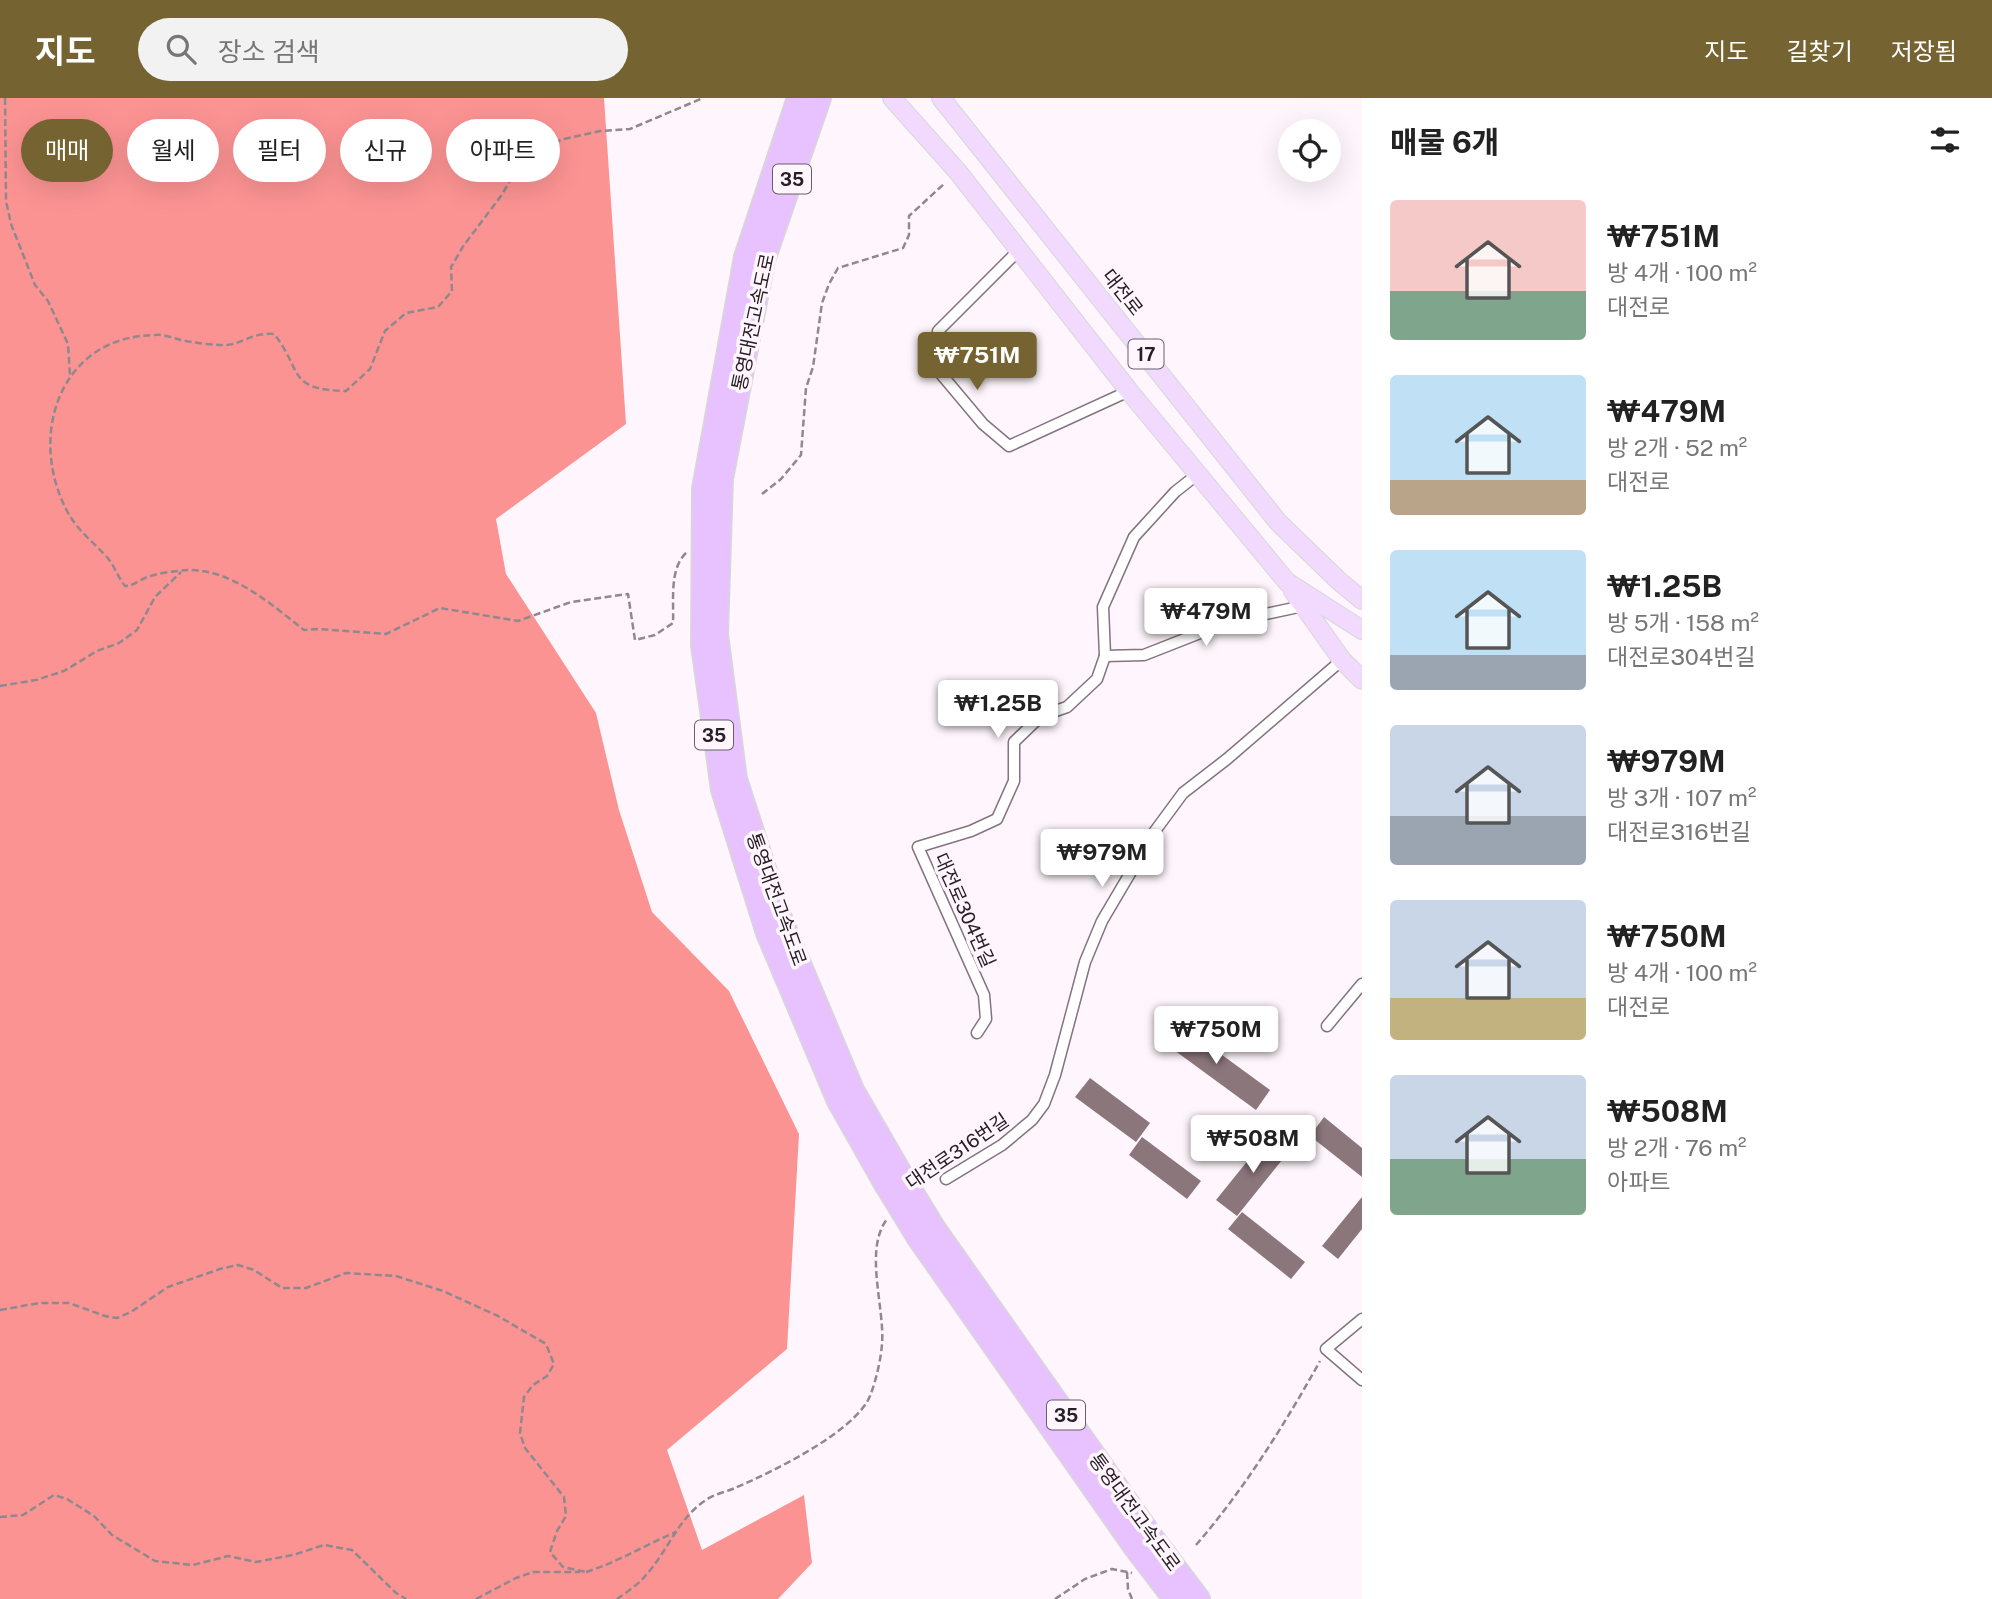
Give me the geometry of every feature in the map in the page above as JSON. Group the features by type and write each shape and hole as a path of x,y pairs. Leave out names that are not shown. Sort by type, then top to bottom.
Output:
{"highway":[{"name":"통영대전고속도로","path":"798,98 754,259 703,489 702,645 722,790 767,933 838,1101 1135,1548 1174,1599"},
{"name":"통영대전고속도로","path":"754,259 820,98"},
{"name":"통영대전고속도로","path":"927,1234 1199,1599"}],"main road":[{"name":"17","path":"892,98 958,172 1129,391 1287,582 1362,629"},
{"name":"대전로","path":"941,98 1278,522 1362,600"},
{"path":"1287,582 1342,660 1362,680"}],"street":[{"path":"1018,251 938,331 936,368 983,424 1009,446 1129,391"},
{"name":"대전로304번길","path":"978,1032 986,1018 984,995 918,848 971,831 997,819 1014,781 1014,741 1041,716 1067,707 1097,679 1105,656 1103,607 1134,537 1175,492 1199,473"},
{"path":"1105,656 1144,654 1228,622 1303,606"},
{"name":"대전로316번길","path":"946,1179 1002,1145 1032,1120 1044,1104 1055,1075 1084,962 1102,921 1155,831 1176,802 1183,793 1227,759 1342,660"},
{"path":"1326,1026 1362,984"},
{"path":"1362,1319 1326,1349 1362,1380"}],"path":[{"path":"5,98 6,201 11,223 35,285 48,301 68,344 70,376"},
{"path":"692,548 679,560 676,571 673,624 655,635 635,640 628,594 571,602 518,621 440,608 386,634 304,630 258,593 215,574 189,570 146,577 131,586 125,586 116,569 104,554 82,535 66,509 54,473 50,449 58,397 70,376 86,358 100,348 133,338 157,334 184,341 227,346 260,332 274,334 297,377 321,390 346,391 370,369 384,331 406,313 438,307 453,290 451,267 514,174 534,150 576,136 630,129 703,98"},
{"path":"762,494 781,479 801,455 806,388 813,367 821,303 838,268 903,248 909,235 909,216 958,172"},
{"path":"0,686 36,680 64,671 97,651 119,643 137,630 155,597 181,572"},
{"path":"617,1599 646,1575 676,1532 706,1499 790,1461 845,1427 864,1409 871,1394 882,1344 876,1262 881,1226 888,1217"},
{"path":"0,1310 39,1303 69,1303 117,1318 131,1312 168,1287 238,1265 254,1270 282,1288 306,1288 346,1273 396,1276 454,1296 498,1316 547,1344 554,1364 547,1376 533,1385 524,1397 520,1433 526,1448 564,1496 566,1516 557,1531 550,1552 562,1567 586,1572"},
{"path":"1196,1545 1222,1516 1298,1399 1326,1349"},
{"path":"0,1517 23,1515 54,1495 67,1499 94,1516 112,1535 156,1561 193,1565 228,1556 256,1562 293,1555 324,1545 352,1550 405,1599"},
{"path":"476,1599 533,1572 586,1572 611,1564 676,1532"},
{"path":"1055,1599 1085,1579 1112,1569 1136,1573"},
{"path":"1127,1572 1128,1589 1132,1599"}],"shaded area":[{"path":"0,98 604,98 626,424 496,519 506,574 596,713 619,810 652,912 729,991 799,1134 787,1349 667,1450 702,1550 804,1495 812,1563 778,1599 0,1599"}],"building":[{"path":"1177,1022 1270,1090 1256,1110 1163,1042"},
{"path":"1090,1078 1150,1123 1136,1142 1075,1097"},
{"path":"1324,1117 1362,1148 1362,1177 1310,1136"},
{"path":"1270,1133 1290,1150 1237,1216 1216,1200"},
{"path":"1142,1137 1201,1181 1187,1199 1129,1155"},
{"path":"1362,1197 1362,1229 1338,1259 1322,1246"},
{"path":"1242,1212 1305,1262 1291,1279 1228,1229"}]}
